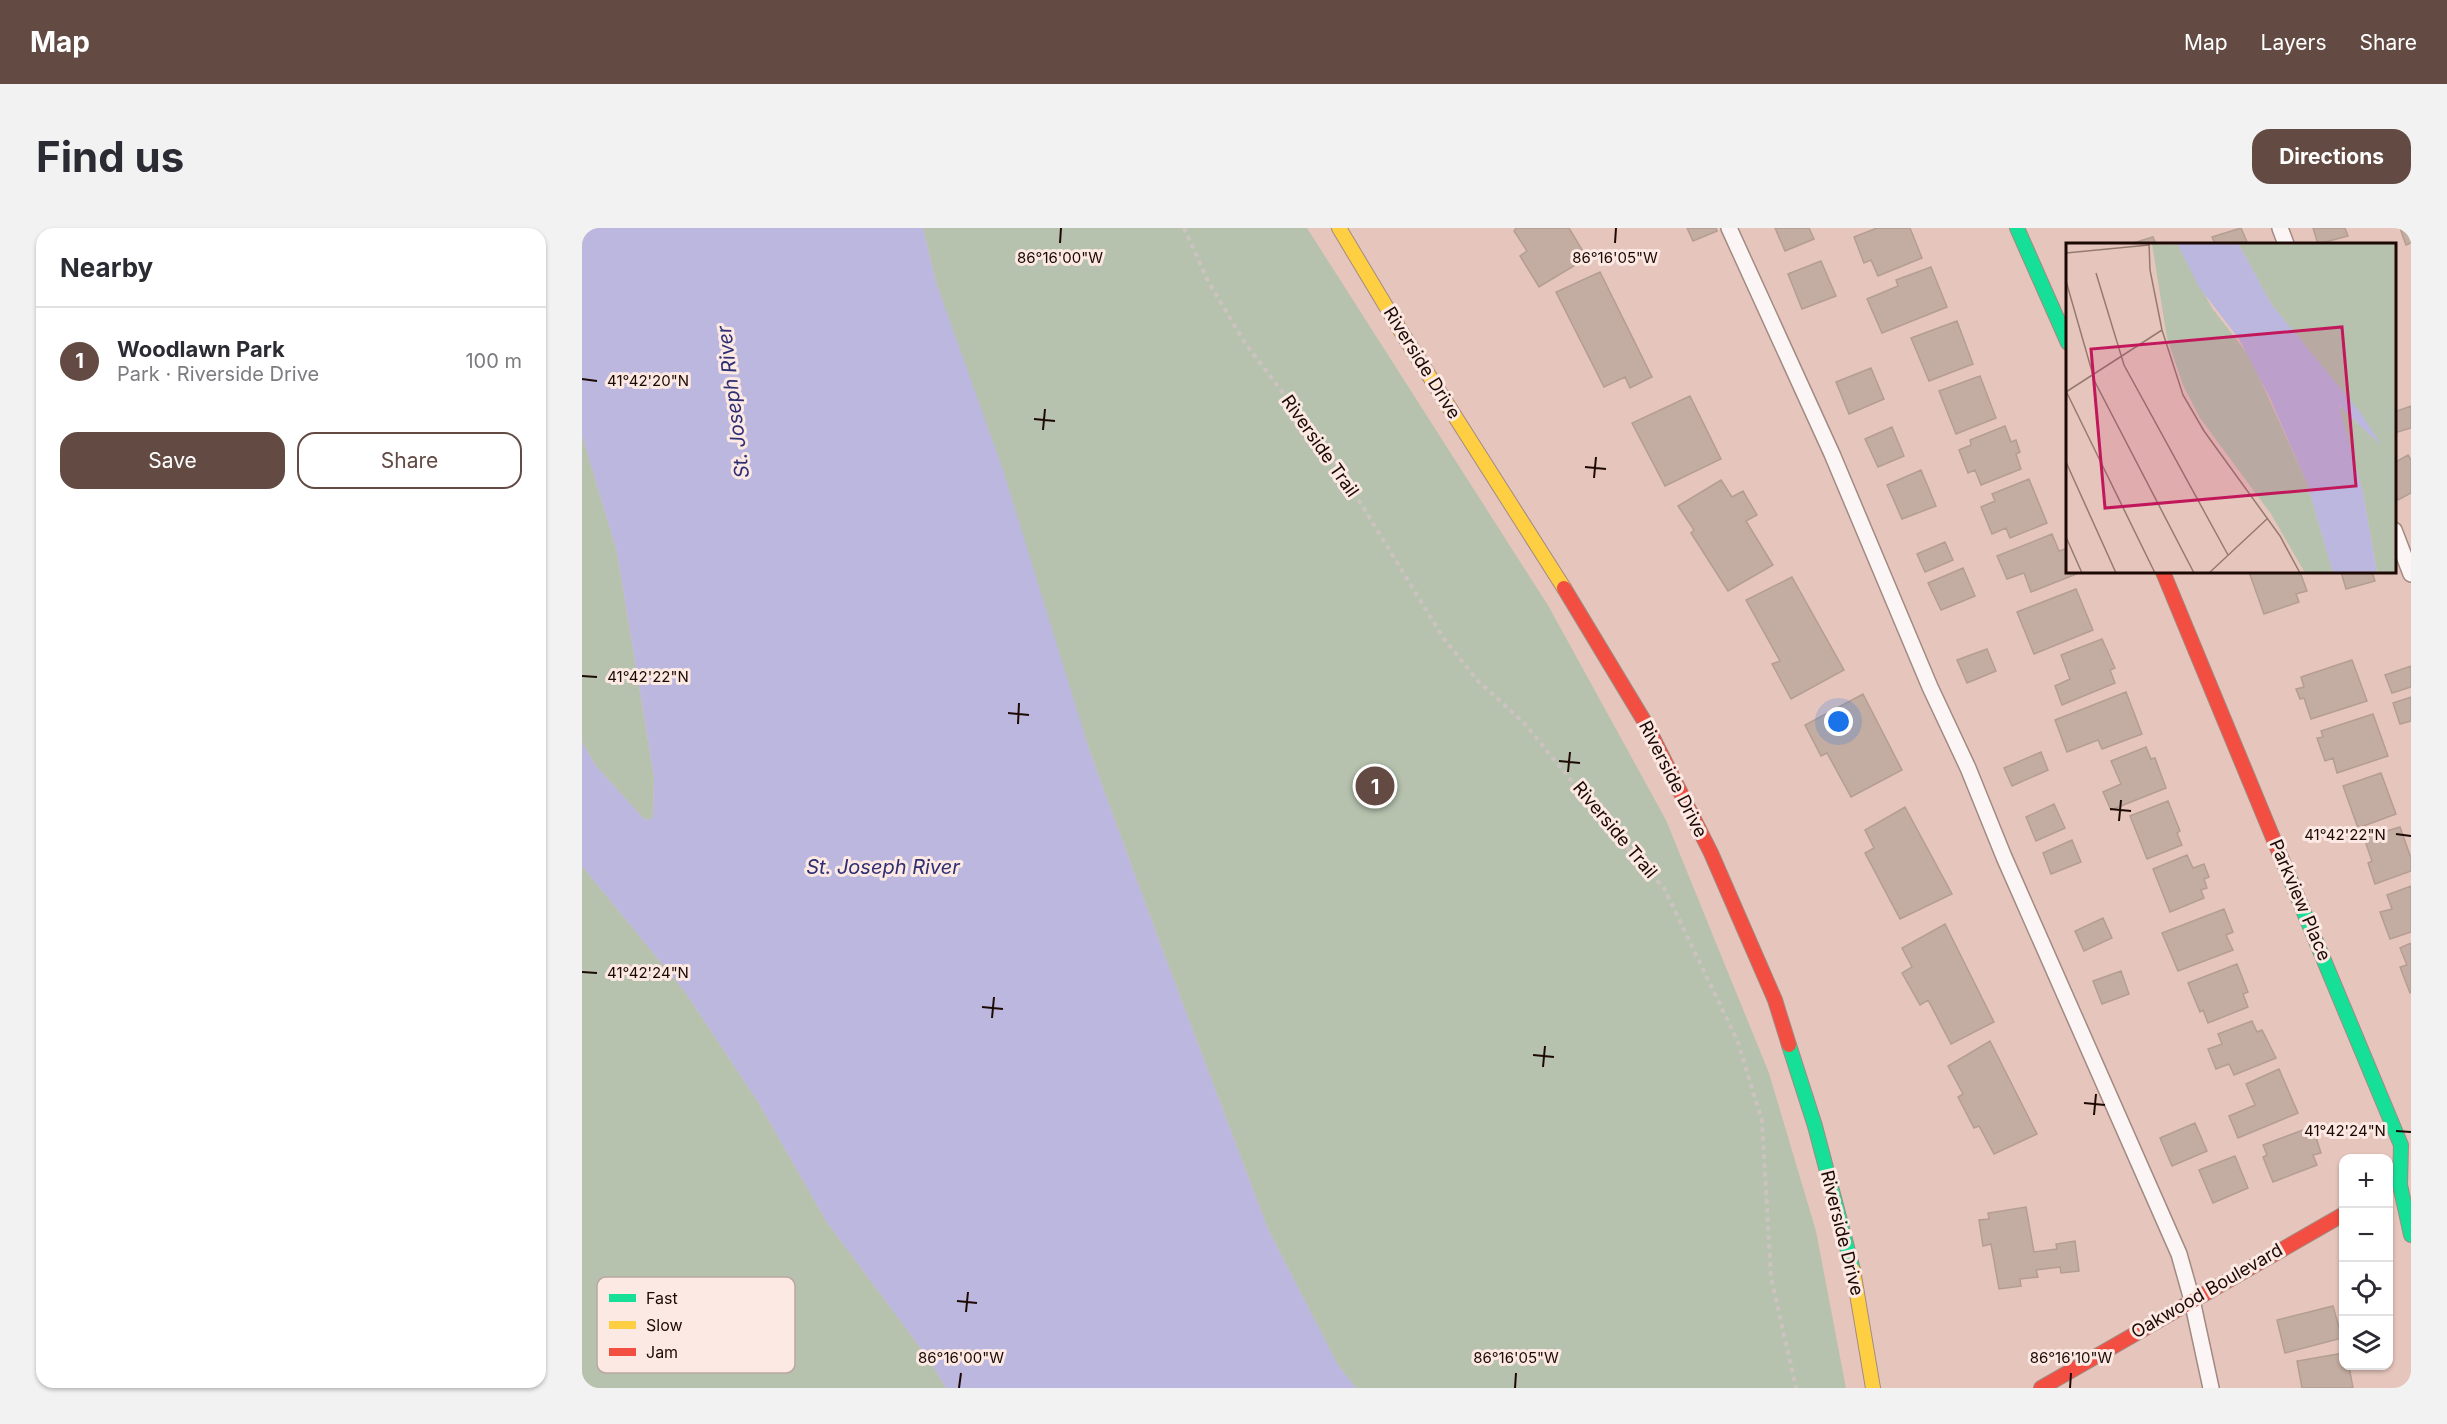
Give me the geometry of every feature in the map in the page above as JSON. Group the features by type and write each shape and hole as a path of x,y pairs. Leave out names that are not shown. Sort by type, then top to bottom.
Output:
{"street":[{"name":"Riverside Drive","path":"1340,228 1402,333 1554,571 1646,724 1711,853 1775,1000 1815,1126 1853,1271 1873,1388"},
{"path":"2017,228 2066,341"},
{"name":"Parkview Place","path":"2163,573 2401,1144 2400,1185 2411,1235"},
{"name":"Oakwood Boulevard","path":"2041,1388 2339,1216"}],"lane":[{"path":"1729,228 1832,454 1930,687 1968,768 2004,857 2179,1254 2192,1300 2211,1388"},
{"path":"2280,228 2286,243"},
{"path":"2396,535 2411,574"}],"path":[{"name":"Riverside Trail","path":"1184,228 1208,281 1245,342 1334,460 1444,639 1478,681 1524,723 1617,836 1664,888 1738,1042 1762,1121 1771,1277 1796,1388"}],"green space":[{"path":"923,228 1307,228 1549,607 1666,820 1769,1073 1816,1231 1846,1388 1356,1388 1338,1365 1268,1229 1157,935 1090,752 936,282"},
{"path":"582,435 617,552 654,777 653,818 645,820 596,766 582,742"},
{"path":"582,866 685,992 758,1102 826,1221 928,1358 946,1388 582,1388"}],"water":[{"name":"St. Joseph River","path":"582,228 923,228 936,282 1003,470 1090,752 1157,935 1268,1229 1338,1365 1356,1388 946,1388 928,1358 826,1221 758,1102 685,992 582,866 582,742 596,766 645,820 653,818 654,777 617,552 582,435"}],"building":[{"path":"1516,228 1569,228 1587,258 1539,287 1520,256 1527,251 1514,231"},
{"path":"1687,228 1716,228 1717,231 1693,241"},
{"path":"1775,228 1809,228 1814,239 1785,251"},
{"path":"1877,228 1910,228 1922,258 1878,276 1871,260 1864,263 1854,237"},
{"path":"2241,228 2248,243 2215,243 2212,237"},
{"path":"2313,228 2345,228 2348,236 2318,243"},
{"path":"2400,228 2411,228 2411,243 2406,245"},
{"path":"2153,237 2156,243 2133,243"},
{"path":"1821,261 1836,296 1802,309 1788,274"},
{"path":"1931,267 1947,307 1882,333 1867,299 1898,286 1896,280"},
{"path":"1600,272 1652,377 1630,388 1625,377 1604,387 1556,292"},
{"path":"1957,321 1973,364 1929,381 1911,338"},
{"path":"1871,368 1884,399 1849,414 1836,382"},
{"path":"1980,376 1996,418 1956,434 1939,391"},
{"path":"1690,396 1721,459 1665,486 1632,423"},
{"path":"2411,406 2411,428 2396,432 2396,411"},
{"path":"2005,426 2011,442 2016,440 2020,452 2016,454 2021,469 1981,485 1975,470 1968,473 1959,450 1971,445 1970,440"},
{"path":"1892,427 1904,456 1878,467 1865,439"},
{"path":"2408,455 2411,460 2411,493 2398,500 2396,497 2396,462"},
{"path":"1921,470 1936,506 1902,519 1887,485"},
{"path":"2029,479 2047,523 2010,538 2006,528 1992,534 1981,507 1995,501 1992,494"},
{"path":"1721,480 1732,497 1743,491 1757,515 1746,521 1773,565 1728,591 1691,533 1694,530 1678,506"},
{"path":"2052,534 2059,551 2066,549 2066,573 2079,573 2031,592 2024,573 2007,579 1997,556"},
{"path":"1945,542 1953,560 1925,572 1917,554"},
{"path":"1963,568 1975,596 1941,610 1928,583"},
{"path":"2249,573 2300,573 2307,591 2296,594 2299,602 2264,614"},
{"path":"2341,573 2372,573 2375,581 2346,589"},
{"path":"1792,577 1844,670 1791,699 1772,664 1780,661 1746,600"},
{"path":"2076,589 2093,630 2034,654 2017,612"},
{"path":"2102,639 2115,668 2110,670 2115,683 2062,705 2055,686 2070,679 2061,655"},
{"path":"1987,649 1996,671 1967,683 1957,660"},
{"path":"2352,660 2367,701 2311,719 2304,698 2300,699 2296,689 2304,687 2301,677"},
{"path":"2411,666 2411,687 2392,693 2385,675"},
{"path":"2126,692 2142,734 2102,749 2098,740 2067,752 2055,720"},
{"path":"1863,694 1902,770 1851,797 1827,753 1821,756 1805,725"},
{"path":"2411,697 2411,721 2400,724 2393,703"},
{"path":"2373,714 2388,756 2337,773 2333,758 2325,761 2317,738 2323,737 2321,731"},
{"path":"2146,747 2151,759 2155,758 2166,788 2111,810 2103,792 2121,784 2111,761"},
{"path":"2041,752 2048,770 2012,786 2004,768"},
{"path":"2381,773 2396,814 2358,828 2343,786"},
{"path":"2168,801 2180,831 2177,833 2182,845 2147,859 2130,816"},
{"path":"2054,804 2065,828 2036,841 2026,817"},
{"path":"1905,807 1952,894 1900,919 1865,853 1874,848 1865,830"},
{"path":"2400,827 2411,858 2411,871 2375,884 2368,863 2372,861 2364,838"},
{"path":"2072,840 2081,862 2051,874 2043,853"},
{"path":"2187,855 2193,868 2204,864 2209,877 2204,879 2207,888 2201,890 2204,898 2170,912 2153,869"},
{"path":"2411,886 2411,932 2390,939 2380,912 2392,909 2387,895"},
{"path":"2224,909 2233,932 2226,935 2233,950 2178,971 2162,933"},
{"path":"2103,918 2112,938 2084,951 2075,931"},
{"path":"1945,924 1994,1022 1951,1044 1928,1000 1920,1005 1902,973 1912,967 1902,948"},
{"path":"2411,943 2410,993 2400,967 2407,965 2400,948"},
{"path":"2237,964 2248,992 2243,994 2248,1007 2208,1023 2203,1010 2200,1012 2188,983"},
{"path":"2121,971 2129,994 2102,1004 2093,981"},
{"path":"2252,1021 2257,1032 2262,1030 2276,1058 2234,1075 2229,1064 2216,1069 2208,1049 2222,1044 2218,1034"},
{"path":"1990,1041 2037,1134 1994,1154 1979,1126 1974,1128 1958,1097 1963,1094 1948,1066"},
{"path":"2279,1069 2298,1113 2238,1138 2229,1116 2255,1105 2246,1084"},
{"path":"2195,1123 2207,1151 2172,1166 2160,1138"},
{"path":"2303,1130 2306,1137 2315,1134 2321,1153 2313,1155 2317,1165 2273,1182 2263,1157 2267,1155 2263,1145"},
{"path":"2235,1156 2248,1188 2213,1203 2199,1170"},
{"path":"2026,1207 2034,1252 2057,1249 2056,1244 2075,1241 2079,1271 2061,1273 2060,1267 2036,1270 2038,1277 2020,1279 2021,1286 1999,1289 1991,1244 1983,1246 1979,1220 1989,1219 1988,1213"},
{"path":"2333,1306 2339,1327 2339,1339 2285,1353 2277,1320"},
{"path":"2339,1354 2339,1370 2350,1370 2353,1388 2302,1388 2297,1361"}],"traffic: fast":[{"path":"2017,228 2066,338"},
{"path":"2283,862 2401,1145 2400,1185 2411,1235"},
{"path":"1789,1045 1815,1126 1853,1270"}],"traffic: slow":[{"path":"1339,228 1402,333 1564,588"},
{"path":"1853,1270 1873,1388"}],"traffic: jam":[{"path":"2163,573 2283,862"},
{"path":"1564,588 1646,724 1711,853 1775,1000 1789,1045"},
{"path":"2041,1388 2339,1217"}],"place":[{"name":"Woodlawn Park","path":"1375,786"}]}
